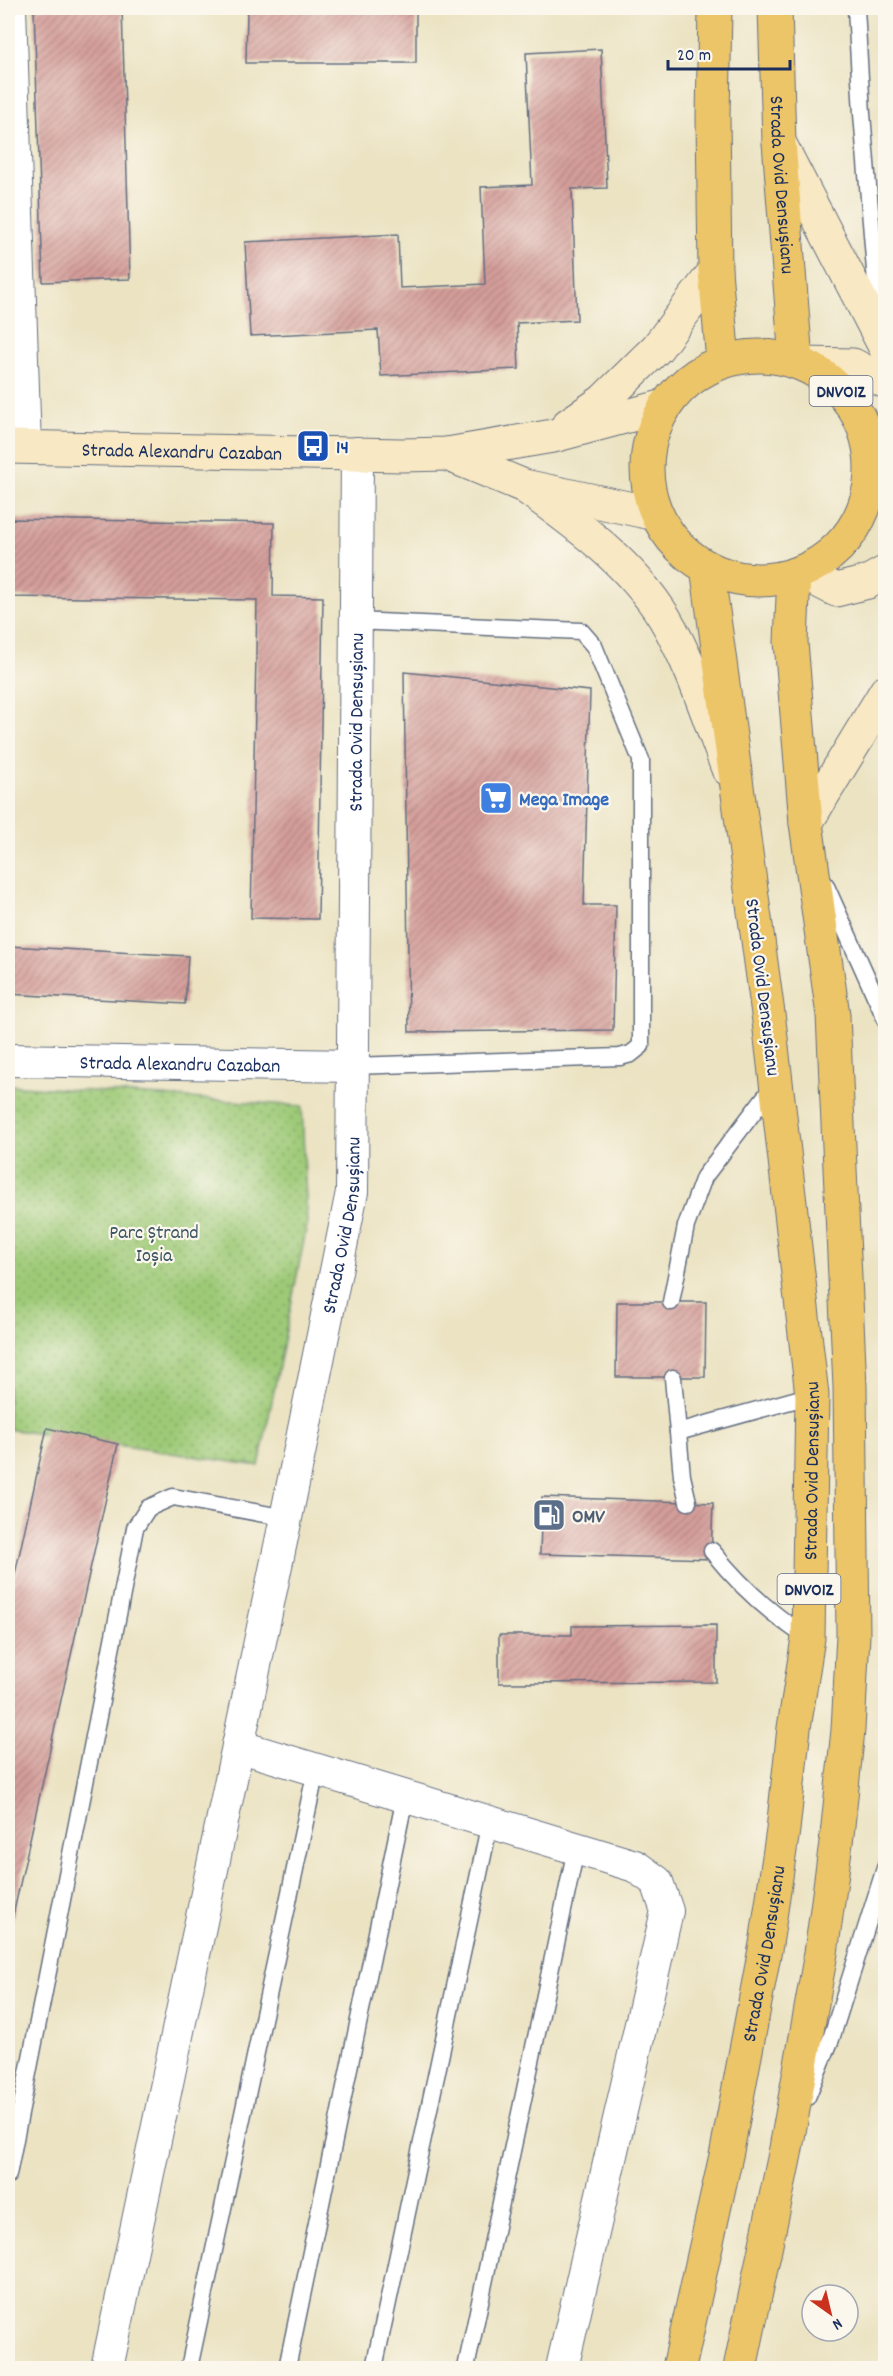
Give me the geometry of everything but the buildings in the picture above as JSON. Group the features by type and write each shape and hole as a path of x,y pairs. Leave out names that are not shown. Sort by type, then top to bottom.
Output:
{"main road":[{"path":"715,8 713,117 715,271 723,361"},
{"name":"Strada Ovid Densușianu","path":"775,8 779,142 800,363"},
{"name":"DNVO1Z","path":"759,355 800,363 829,379 850,401 864,426 871,455 870,483 862,512 848,537 826,557 797,573 765,580 735,577 707,567 677,545 656,514 647,478 648,459 650,441 665,406 690,379 723,361 759,355"},
{"name":"Strada Ovid Densușianu","path":"679,2368 727,2151 766,1944 783,1830 794,1728 808,1638 812,1395 776,1083 707,567"},
{"name":"Strada Ovid Densușianu","path":"740,2368 785,2154 821,1953 836,1846 848,1730 853,1635 850,1387 833,1015 808,836 791,642 797,573"}],"street":[{"name":"Strada Alexandru Cazaban","path":"10,8 16,447 447,454 553,436 665,406"},
{"path":"779,142 883,344"},
{"path":"553,436 603,401 657,348 715,271"},
{"path":"800,363 853,365 885,382"},
{"name":"Strada Ovid Densușianu","path":"107,2368 289,1504 352,1192 357,453"},
{"name":"Strada Alexandru Cazaban","path":"447,454 524,486 656,514"},
{"path":"524,486 570,519 609,553 636,580 663,617 680,650 707,714 740,802"},
{"path":"797,573 836,590 868,582 885,572"},
{"path":"808,836 885,692"},
{"name":"Strada Alexandru Cazaban","path":"8,1060 353,1066"},
{"path":"238,1746 635,1866 657,1882 667,1911 562,2368"}],"lane":[{"path":"856,8 862,114 883,344"},
{"path":"353,1066 620,1057 631,1054 641,1046 641,760 594,646 581,631 355,621"},
{"name":"Strada Ovid Densușianu","path":"808,836 885,1020"},
{"path":"671,1302 686,1226 704,1177 776,1083"},
{"path":"673,1377 682,1476 688,1502"},
{"path":"678,1432 812,1395"},
{"path":"8,2175 135,1528 148,1508 173,1497 289,1504"},
{"path":"712,1551 729,1572 777,1619 808,1638"},
{"path":"189,2368 316,1770"},
{"path":"287,2368 405,1797"},
{"path":"374,2368 490,1822"},
{"path":"466,2368 576,1849"},
{"name":"Strada Ovid Densușianu","path":"785,2154 831,2039 885,1865"}],"green space":[{"name":"Parc Ștrand Ioșia","path":"8,1085 302,1106 307,1225 259,1466 8,1429"}],"place":[{"name":"14","path":"313,446"},
{"name":"Mega Image","path":"496,798"},
{"name":"OMV","path":"549,1515"}]}
